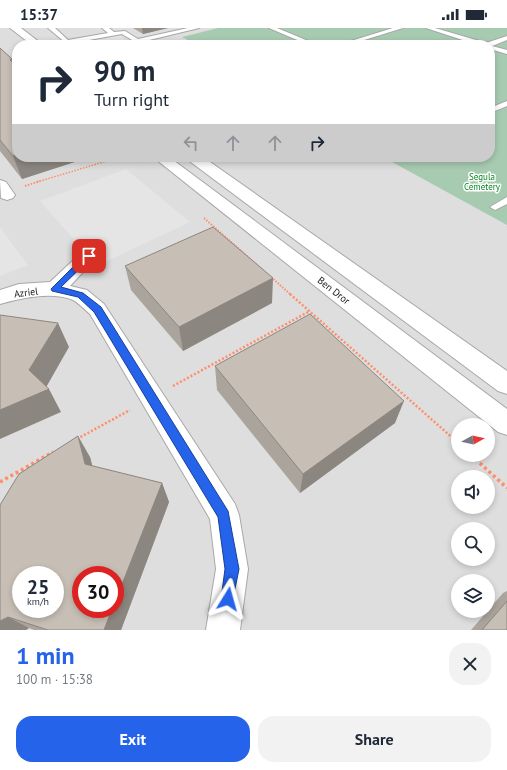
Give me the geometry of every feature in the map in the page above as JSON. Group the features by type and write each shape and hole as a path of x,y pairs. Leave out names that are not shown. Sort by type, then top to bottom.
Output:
{"street":[{"path":"15,28 31,40"},
{"name":"Ben Dror","path":"153,162 507,424"},
{"path":"200,162 507,384"},
{"path":"55,289 89,256"},
{"name":"Azriel","path":"0,297 19,291 55,289 80,295 98,309 224,515 232,569 223,630"}],"lane":[{"path":"51,28 65,40"},
{"path":"105,28 113,34"},
{"path":"142,40 196,28"},
{"path":"272,28 303,40"},
{"path":"358,40 400,28"},
{"path":"430,28 469,40"},
{"path":"78,40 123,32 135,40"},
{"path":"495,43 507,38"},
{"path":"495,48 507,52"},
{"path":"495,108 507,103"},
{"path":"495,111 502,114"},
{"path":"496,206 507,200"}],"path":[{"path":"4,191 103,162"},
{"path":"198,214 451,437"},
{"path":"479,462 507,488"}],"shaded area":[{"path":"0,28 507,28 507,630 0,630"},
{"path":"117,33 126,40 81,40"},
{"path":"126,169 190,222 97,266 40,201"},
{"path":"0,227 28,265 0,276"}],"green space":[{"name":"Segula Cemetery","path":"218,28 507,28 507,225 392,162 495,162 495,40 188,40 182,37"}],"building":[{"path":"0,48 12,59 10,60 12,61 12,155 0,140"},
{"path":"213,227 273,278 179,327 125,266"},
{"path":"310,314 404,401 303,474 215,366"},
{"path":"0,315 58,323 29,370 49,389 0,410"},
{"path":"78,436 85,464 162,483 124,579 124,566 72,566 72,618 109,618 104,630 48,630 8,617 0,621 0,505 19,474"},
{"path":"507,601 507,630 482,630 492,618 495,618 495,615"}],"route":[{"path":"89,256 55,289 80,295 98,309 224,515 232,569 228,599"}]}
